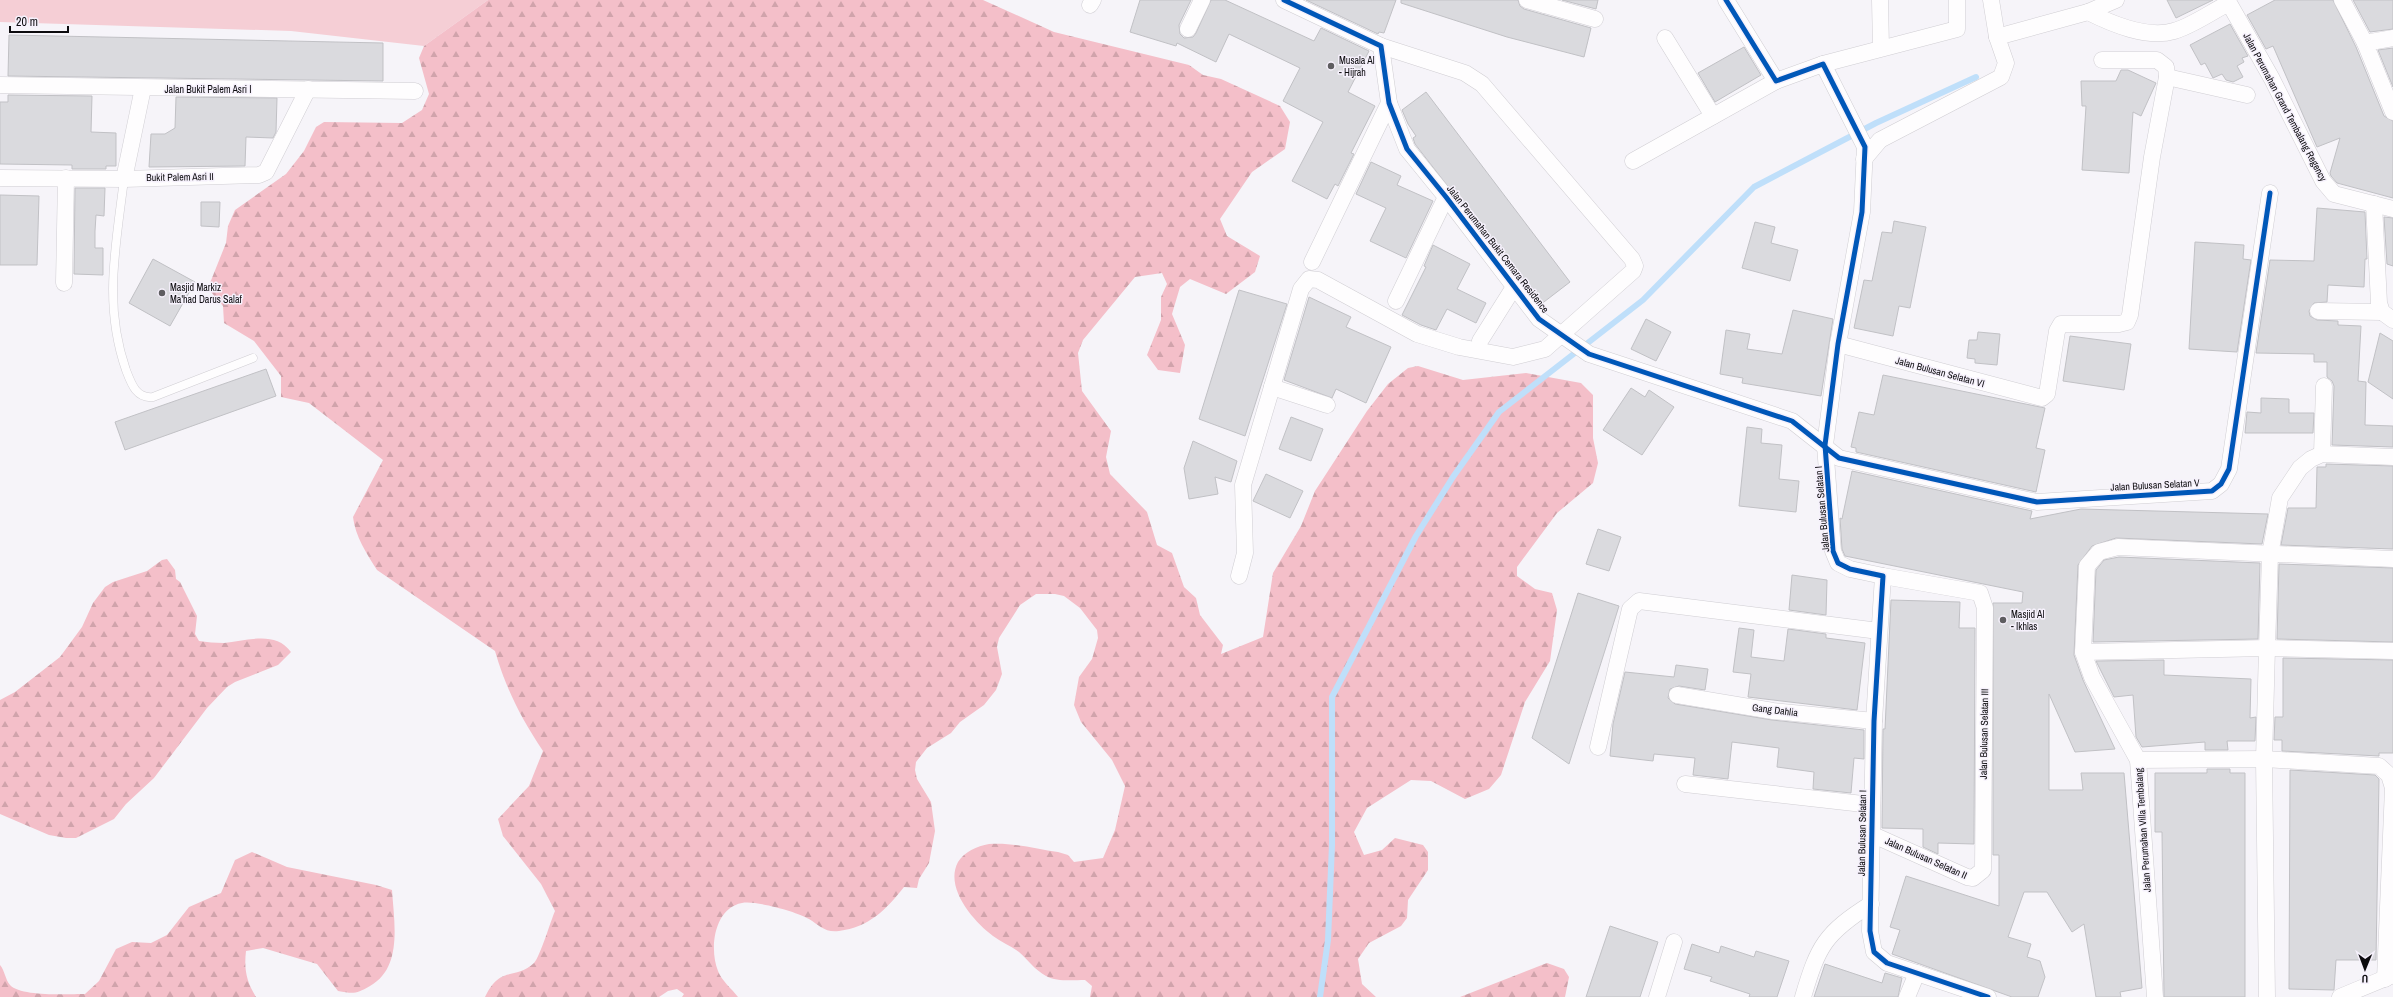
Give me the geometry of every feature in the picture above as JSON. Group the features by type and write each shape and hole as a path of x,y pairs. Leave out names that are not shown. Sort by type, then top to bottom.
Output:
{"street":[{"path":"1188,29 1202,0"},
{"path":"1239,576 1245,553 1243,485 1301,289 1309,278 1318,280 1417,334 1459,347 1513,357 1545,349 1568,340 1634,271 1632,259 1482,84 1465,74 1381,46 1302,4 1284,0"},
{"path":"1527,0 1546,3 1595,19"},
{"path":"1726,0 1776,82"},
{"path":"1880,0 1881,48"},
{"path":"1633,161 1776,82 1823,64 1957,29 1957,0"},
{"path":"1864,153 1880,140 2001,77 2006,63 1997,37 1991,0"},
{"path":"1997,37 2088,12 2116,0"},
{"path":"2342,0 2365,43 2393,112"},
{"name":"Jalan Perumahan Grand Tembalang Regency","path":"2088,12 2144,32 2159,34 2174,31 2231,2 2272,79 2323,181 2334,194 2393,209"},
{"path":"1665,38 1713,116"},
{"path":"2365,43 2393,38"},
{"name":"Jalan Perumahan Bukit Cemara Residence","path":"1381,46 1389,103 1406,149 1446,197 1539,319 1589,354 1768,411 1792,421 1825,445"},
{"path":"2102,60 2157,60 2166,67 2166,77 2247,95"},
{"name":"Jalan Bulusan Selatan I","path":"1823,64 1851,117 1864,153 1862,212 1838,344 1825,445 1833,551 1838,563 1850,568 1883,576 1874,721 1870,931 1874,952 1887,963 1988,997"},
{"name":"Jalan Bulusan Selatan VI","path":"1838,344 2042,398 2047,394 2056,331 2062,324 2119,324 2127,322 2130,315 2152,157 2166,77"},
{"name":"Jalan Bukit Palem Asri I","path":"0,85 416,91"},
{"path":"124,179 143,88"},
{"name":"Bukit Palem Asri II","path":"0,178 124,179 246,176 266,172 308,89"},
{"path":"1312,262 1389,103"},
{"path":"64,283 66,178"},
{"name":"Jalan Bulusan Selatan V","path":"1825,445 1839,458 2037,502 2212,491 2221,484 2228,468 2270,193"},
{"path":"1396,301 1446,197"},
{"path":"2374,204 2379,303 2388,316"},
{"path":"1480,341 1514,287"},
{"path":"2318,311 2388,316"},
{"path":"2322,454 2324,386"},
{"path":"1272,387 1327,405"},
{"path":"2267,997 2264,759 2270,555 2280,498 2300,468 2311,459 2322,454 2393,457"},
{"name":"Jalan Perumahan Villa Tembalang","path":"2155,997 2138,760 2092,677 2083,652 2087,566 2099,552 2118,547 2270,555 2393,559"},
{"name":"Jalan Bulusan Selatan III","path":"1883,576 1980,593 1985,608 1983,870 1980,874"},
{"path":"1598,747 1630,610 1639,601 1880,631"},
{"path":"2083,652 2267,648 2393,651"},
{"name":"Gang Dahlia","path":"1677,695 1774,711 1874,721"},
{"path":"2138,760 2264,759 2362,764 2379,766 2389,775 2393,788 2389,977 2340,997"},
{"path":"1685,784 1872,805"},
{"name":"Jalan Bulusan Selatan II","path":"1871,834 1967,877 1973,878 1980,874"},
{"path":"1803,997 1815,958 1831,934 1846,920 1870,904"},
{"path":"1656,997 1674,942"},
{"path":"1907,997 1917,973"}],"lane":[{"path":"124,179 111,297 116,342 135,391 144,397 153,398 254,358"}],"shaded area":[{"path":"0,0 488,0 424,46 291,31 0,22"}],"green space":[{"path":"488,0 983,0 1054,32 1189,65 1203,75 1221,79 1280,106 1290,122 1285,149 1252,172 1220,219 1227,236 1260,256 1255,272 1226,294 1190,279 1180,287 1172,314 1185,345 1180,373 1158,370 1147,355 1161,320 1161,297 1167,284 1162,273 1135,277 1083,340 1078,353 1082,391 1111,431 1106,457 1110,474 1147,512 1157,545 1172,553 1184,587 1196,598 1200,615 1223,645 1221,654 1263,637 1273,573 1301,526 1315,491 1367,411 1388,384 1408,368 1418,366 1463,380 1526,373 1581,383 1593,395 1593,438 1598,463 1593,483 1557,513 1517,567 1517,576 1535,589 1552,593 1557,610 1550,661 1525,702 1501,775 1489,789 1465,799 1431,781 1411,780 1367,808 1354,832 1364,855 1382,850 1395,838 1423,845 1428,852 1428,870 1408,900 1407,918 1401,926 1369,943 1358,959 1362,984 1376,997 1090,997 1092,986 1085,980 1060,980 1050,978 1042,974 1019,952 985,930 970,913 963,904 955,883 955,872 958,862 964,855 980,846 997,844 1015,845 1058,852 1068,855 1074,862 1103,858 1115,830 1125,786 1112,760 1081,722 1074,705 1079,677 1092,659 1098,638 1097,630 1080,608 1064,596 1055,594 1036,594 1020,605 999,638 997,647 1002,674 996,690 984,705 960,722 951,733 927,748 916,762 915,770 917,779 931,802 935,831 929,863 919,879 917,888 904,887 876,916 859,926 839,931 826,930 803,916 776,907 756,903 742,903 733,906 725,913 720,921 714,941 714,952 715,962 719,974 738,997 682,997 684,994 677,989 668,991 659,997 485,997 497,980 508,974 521,971 534,963 555,911 541,884 503,836 498,819 529,786 543,751 515,703 499,665 495,651 377,570 366,551 356,531 353,517 383,460 309,403 281,397 281,376 254,341 224,323 223,306 211,292 210,283 226,243 228,226 235,210 286,174 304,151 316,127 324,122 402,123 422,110 429,94 419,58 424,46"},
{"path":"167,559 175,570 176,579 180,582 197,616 195,634 199,641 224,643 260,638 269,639 284,645 291,652 278,665 235,682 227,687 207,708 154,778 126,804 114,819 76,838 66,838 49,835 0,814 0,700 15,692 60,657 82,627 93,603 105,587 113,582 147,571 162,560"},
{"path":"252,852 287,867 376,885 392,890 395,930 394,943 388,968 381,978 358,992 351,993 338,991 317,964 263,948 246,951 246,975 256,997 0,997 0,965 8,983 16,989 45,994 85,994 99,981 116,949 132,942 151,943 167,935 189,907 221,893 235,860"},
{"path":"1547,963 1564,969 1569,977 1565,997 1460,997"}],"building":[{"path":"1140,0 1191,0 1179,25 1180,34 1184,38 1193,37 1196,33 1211,0 1225,0 1314,41 1321,28 1369,51 1348,92 1375,106 1351,153 1354,154 1338,186 1335,184 1327,199 1292,181 1323,122 1283,101 1300,68 1229,34 1216,62 1177,43 1176,46 1130,32"},
{"path":"1306,0 1396,0 1384,33 1379,32 1378,34"},
{"path":"1401,0 1518,0 1520,6 1524,9 1591,28 1584,57 1507,37 1401,3"},
{"path":"1562,0 1598,0 1596,9"},
{"path":"2167,0 2213,0 2176,18"},
{"path":"2275,0 2333,0 2356,47 2384,116 2393,121 2393,198 2337,183 2331,176 2330,173 2340,138 2317,147 2273,46 2266,49 2247,15"},
{"path":"2353,0 2393,0 2393,29 2370,32"},
{"path":"2230,24 2248,56 2242,58 2244,62 2237,66 2243,77 2233,82 2226,80 2222,74 2213,78 2205,63 2201,65 2190,45"},
{"path":"9,35 383,43 383,81 8,76"},
{"path":"1744,47 1761,75 1715,102 1698,73"},
{"path":"2393,48 2393,87 2378,50"},
{"path":"2121,70 2128,70 2156,83 2141,116 2133,112 2129,173 2082,170 2086,106 2082,106 2081,81 2116,81"},
{"path":"1426,92 1570,282 1540,305 1415,144 1413,138 1416,136 1408,124 1402,110"},
{"path":"8,95 92,96 91,132 116,133 116,166 106,166 106,169 72,169 72,165 0,164 0,102 8,102"},
{"path":"176,97 277,98 276,132 273,138 246,137 245,166 149,167 151,134 165,134 175,128"},
{"path":"1371,162 1401,176 1397,185 1433,201 1406,258 1370,241 1386,208 1356,194"},
{"path":"75,188 105,188 104,216 96,215 95,231 95,248 103,248 103,275 74,274"},
{"path":"0,195 39,196 37,265 0,265"},
{"path":"201,202 220,202 219,227 201,226"},
{"path":"2317,208 2365,212 2367,259 2365,259 2364,287 2328,285 2327,302 2314,303 2309,311 2310,316 2317,320 2338,321 2338,325 2361,326 2358,381 2366,382 2365,425 2393,426 2393,447 2332,445 2334,386 2332,381 2327,377 2327,362 2314,362 2314,354 2256,353 2270,260 2314,261"},
{"path":"2384,217 2393,218 2393,266 2387,264"},
{"path":"1894,221 1926,227 1910,308 1899,306 1893,336 1854,328 1864,280 1872,281 1882,232 1892,233"},
{"path":"1755,222 1775,227 1771,243 1798,250 1790,281 1742,268"},
{"path":"2195,242 2244,245 2243,259 2251,260 2237,352 2189,349"},
{"path":"1433,245 1470,264 1457,289 1486,303 1476,323 1447,309 1436,330 1421,325 1402,315 1426,267 1424,266"},
{"name":"Masjid Markiz Ma'had Darus Salaf","path":"153,259 195,282 170,326 129,303"},
{"path":"1239,290 1287,304 1245,436 1199,419"},
{"path":"1309,297 1351,317 1346,327 1391,347 1366,403 1336,389 1332,398 1284,380"},
{"path":"1793,310 1833,319 1821,396 1742,383 1743,378 1720,374 1726,330 1750,334 1747,349 1782,354"},
{"path":"1646,319 1671,332 1656,361 1631,349"},
{"path":"1978,332 2000,334 1997,365 1975,363 1975,359 1967,358 1969,340 1977,340"},
{"path":"2380,333 2393,341 2393,399 2368,382"},
{"path":"2070,336 2131,344 2124,390 2063,381"},
{"path":"266,369 276,396 125,450 115,422"},
{"path":"1883,375 2045,408 2036,448 2045,450 2036,492 1856,452 1856,448 1851,447 1859,412 1874,415"},
{"path":"1631,388 1645,397 1649,390 1674,407 1642,455 1603,430"},
{"path":"2261,398 2289,399 2289,413 2314,413 2313,433 2245,433 2247,412 2261,413"},
{"path":"1291,417 1323,429 1311,461 1279,449"},
{"path":"1747,427 1762,429 1761,443 1782,445 1779,479 1799,481 1796,512 1739,506"},
{"path":"1193,441 1237,461 1231,482 1215,477 1218,494 1189,499 1184,468"},
{"path":"2326,464 2393,466 2393,549 2281,545 2288,508 2316,508 2317,467 2326,467"},
{"path":"1852,471 2032,511 2030,519 2081,509 2268,514 2262,544 2116,538 2092,546 2078,565 2074,655 2083,680 2115,749 2075,752 2049,694 2049,790 2083,790 2081,773 2124,773 2142,988 2120,992 2121,997 2096,997 2084,924 2072,932 2047,892 2024,892 2008,937 2031,944 2027,957 2040,961 2045,977 2038,997 2012,997 1892,954 1900,930 1890,927 1906,876 1999,906 1999,855 1993,855 1993,603 2022,603 2023,592 1845,556 1842,549 1840,518 1842,519"},
{"path":"1266,474 1303,491 1290,518 1253,501"},
{"path":"1598,529 1621,537 1609,571 1586,564"},
{"path":"2119,557 2260,563 2258,639 2093,642 2096,570 2104,560"},
{"path":"2279,564 2393,568 2393,642 2277,639"},
{"path":"1792,575 1827,580 1826,615 1789,610"},
{"path":"1578,593 1619,606 1569,764 1532,738"},
{"path":"1891,600 1960,602 1959,628 1975,628 1974,844 1938,843 1938,854 1923,847 1923,829 1882,828 1883,729 1885,729"},
{"path":"1739,628 1754,630 1751,657 1784,661 1788,629 1826,634 1826,638 1865,643 1857,710 1748,697 1751,674 1733,672"},
{"path":"2283,658 2393,660 2393,753 2379,753 2379,756 2282,751 2282,740 2274,740 2275,717 2283,717"},
{"path":"2164,660 2164,675 2251,679 2250,718 2256,717 2255,741 2227,741 2228,750 2205,750 2205,742 2142,747 2136,737 2133,695 2114,697 2096,661"},
{"path":"1676,665 1708,669 1705,690 1679,686 1670,689 1668,698 1675,704 1772,720 1864,730 1864,759 1854,758 1851,793 1813,789 1814,772 1777,767 1779,748 1732,742 1728,779 1693,775 1695,758 1654,754 1653,761 1610,756 1613,724 1625,672 1674,677"},
{"path":"2207,769 2230,769 2230,773 2245,773 2245,997 2164,997 2162,832 2155,832 2155,773 2207,773"},
{"path":"2290,770 2375,775 2379,779 2376,960 2336,960 2334,990 2289,989"},
{"path":"1610,926 1658,942 1640,997 1586,997"},
{"path":"1692,944 1719,953 1721,946 1754,957 1756,951 1789,961 1777,997 1749,997 1750,994 1710,981 1712,977 1684,969"},
{"path":"1825,964 1882,983 1885,973 1902,978 1898,997 1814,997"}],"waterway":[{"path":"1320,997 1328,940 1332,845 1332,697 1416,536 1453,477 1499,412 1643,300 1754,187 1876,123 1976,77"}],"cycle path":[{"path":"1284,0 1381,46 1389,103 1407,149 1446,197 1539,319 1589,354 1792,421 1839,458 2037,502 2212,491 2221,484 2229,469 2270,193"},
{"path":"1726,0 1776,81 1823,64 1865,147 1862,212 1838,344 1825,445 1833,551 1838,563 1850,569 1883,576 1874,721 1870,931 1874,952 1887,963 1988,997"}],"place":[{"name":"Musala Al - Hijrah","path":"1331,66"},
{"name":"Masjid Markiz Ma'had Darus Salaf","path":"162,293"},
{"name":"Masjid Al - Ikhlas","path":"2003,620"}]}
